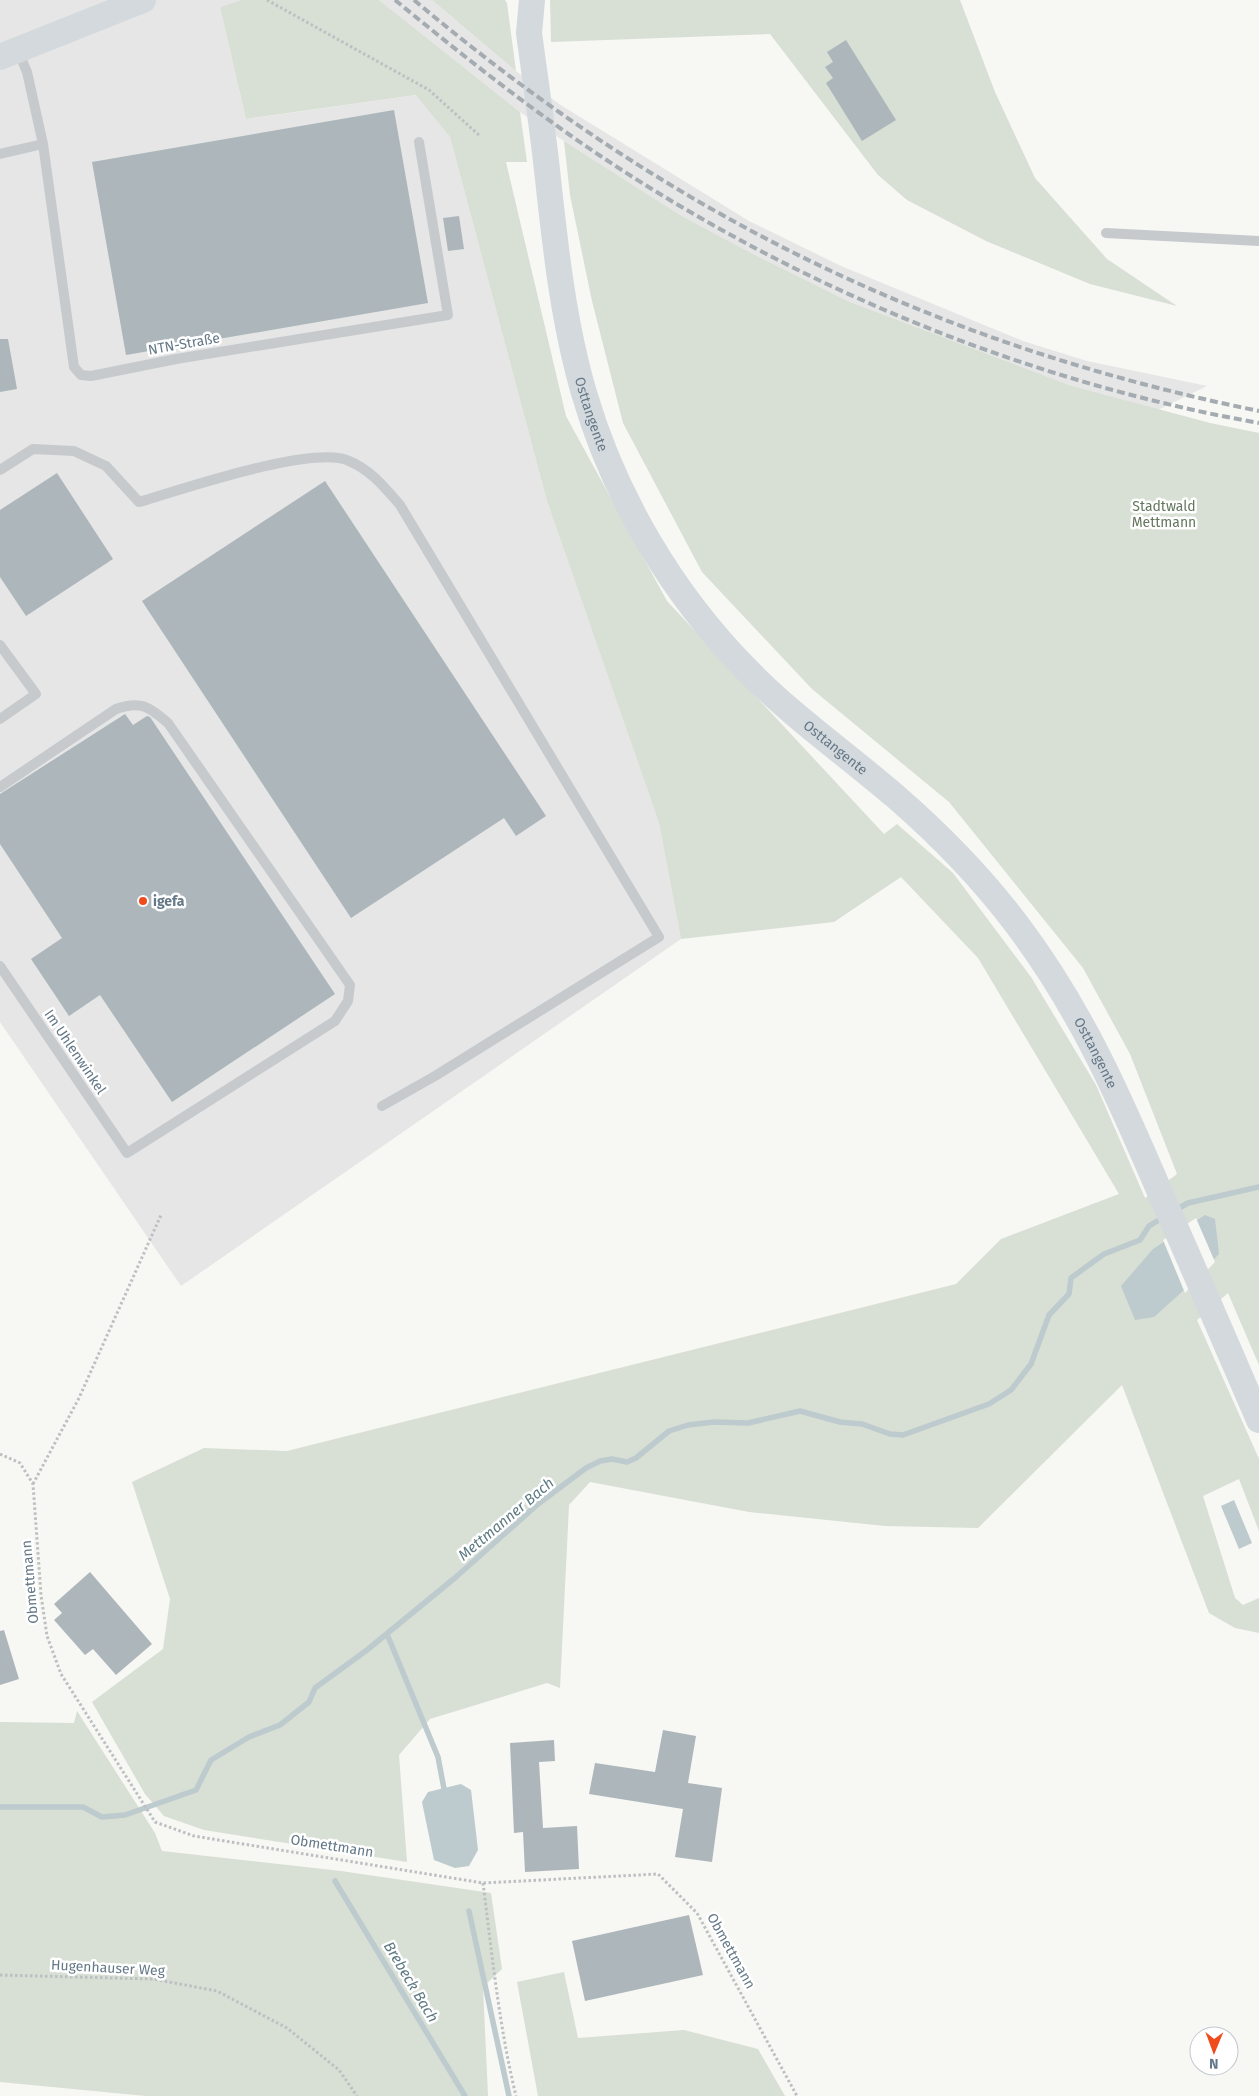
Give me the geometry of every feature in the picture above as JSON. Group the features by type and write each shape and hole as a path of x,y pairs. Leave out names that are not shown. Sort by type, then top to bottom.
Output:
{"main road":[{"path":"9,54 143,0"},
{"name":"Osttangente","path":"517,0 529,33"},
{"name":"Osttangente","path":"532,0 529,33 565,308 584,394 618,484 654,550 696,611 744,668 799,718 896,797 932,830 1000,903 1040,957 1080,1020 1107,1071 1259,1420"}],"lane":[{"name":"NTN-Straße","path":"9,54 27,72 43,144 74,367 81,375 91,376 176,359 448,315 419,142"},
{"path":"0,154 43,144"},
{"path":"1106,233 1259,241"},
{"path":"0,470 33,449 74,451 106,466 139,502 289,460 324,457 348,460 377,478 405,514 659,936 435,1076 382,1106"},
{"path":"0,645 36,694 0,719"},
{"name":"Im Uhlenwinkel","path":"0,787 116,709 127,704 147,706 168,723 350,986 348,1001 335,1021 127,1152 0,966"}],"path":[{"path":"267,0 429,90 480,136"},
{"path":"32,1484 79,1398 161,1215"},
{"name":"Obmettmann","path":"0,1454 20,1464 32,1484 41,1595 47,1636 61,1674 155,1822 194,1836 483,1883 658,1874 697,1913 798,2096"},
{"path":"483,1883 495,1982 508,2062 516,2096"},
{"name":"Hugenhauser Weg","path":"0,1975 153,1979 217,1991 287,2028 339,2070 358,2096"}],"shaded area":[{"path":"0,0 241,0 220,7 246,119 417,95 450,137 547,501 659,823 681,939 181,1286 0,1022"},
{"path":"379,0 432,0 516,71 559,104 749,221 841,266 1023,341 1087,361 1207,386 1158,410 1072,386 850,302 680,215 564,141 520,112"},
{"path":"1205,1215 1215,1219 1219,1254 1154,1317 1135,1320 1121,1286 1153,1249"},
{"path":"1234,1500 1252,1543 1239,1549 1221,1506"},
{"path":"461,1784 471,1790 478,1850 469,1866 455,1868 434,1860 422,1802 428,1792"}],"green space":[{"name":"Stadtwald Mettmann","path":"241,0 379,0 520,112 527,162 506,162 566,416 667,601 884,834 897,824 953,873 1031,977 1096,1085 1145,1198 1177,1174 1130,1054 1083,968 949,802 812,689 702,572 623,423 592,301 570,195 564,141 680,215 850,302 1072,386 1210,423 1259,433 1259,1365 1228,1293 1197,1320 1259,1459 1259,1531 1239,1479 1203,1496 1235,1598 1243,1605 1259,1598 1259,1633 1235,1628 1209,1613 1122,1385 978,1528 885,1526 749,1512 590,1482 569,1505 560,1688 547,1683 430,1719 399,1755 407,1862 204,1830 164,1816 145,1794 92,1702 163,1649 170,1599 132,1482 204,1448 287,1451 956,1284 1001,1239 1119,1194 978,958 901,877 834,922 681,939 659,823 547,501 450,137 416,95 246,119 220,7"},
{"path":"432,0 505,0 507,3 516,71"},
{"path":"550,0 960,0 995,92 1035,178 1107,259 1177,306 1090,284 986,241 907,200 878,175 770,34 551,42"},
{"path":"77,1711 155,1833 162,1851 341,1871 491,1893 502,1969 483,1987 488,2096 146,2096 0,2082 0,1722 74,1723"},
{"path":"564,1972 578,2038 684,2030 758,2049 785,2096 538,2096 517,1982"}],"pier":[{"path":"1196,1218 1215,1262 1185,1293 1163,1240"}],"building":[{"path":"846,40 896,120 862,141 826,83 833,78 825,67 833,62 827,52"},
{"path":"394,110 428,303 126,355 92,162"},
{"path":"459,216 464,249 448,251 443,218"},
{"path":"0,339 8,339 17,389 0,392"},
{"path":"57,473 113,559 26,616 0,577 0,510"},
{"path":"325,481 546,816 516,836 504,818 351,918 142,601"},
{"path":"125,714 133,725 147,716 150,717 335,994 172,1102 100,995 69,1016 31,959 62,938 0,844 0,794"},
{"path":"90,1572 152,1644 116,1675 93,1649 85,1655 54,1620 62,1613 54,1604"},
{"path":"4,1630 19,1679 0,1685 0,1631"},
{"path":"663,1730 696,1736 688,1783 722,1788 712,1862 675,1857 683,1809 589,1794 595,1763 655,1772"},
{"path":"554,1740 555,1761 539,1762 543,1828 577,1826 579,1869 525,1872 523,1832 514,1833 510,1743"},
{"path":"689,1915 703,1975 585,2001 572,1941"}],"waterway":[{"name":"Mettmanner Bach","path":"1176,1210 1188,1203 1259,1187"},
{"name":"Mettmanner Bach","path":"0,1807 83,1807 102,1817 125,1815 196,1790 211,1760 249,1737 280,1725 309,1702 315,1688 367,1650 456,1577 538,1504 586,1468 600,1461 612,1459 627,1462 636,1458 669,1431 688,1425 714,1422 748,1423 800,1411 840,1422 862,1424 890,1434 903,1435 989,1404 1011,1390 1031,1364 1049,1315 1069,1294 1071,1278 1104,1254 1140,1240 1149,1226 1164,1217"},
{"path":"387,1634 438,1757 445,1794"},
{"name":"Brebeck Bach","path":"335,1881 465,2096"},
{"path":"469,1911 509,2096"}],"railway":[{"path":"395,0 497,81 602,157 677,204 754,248 834,287 917,323 1001,355 1086,382 1172,405 1259,423"},
{"path":"414,0 510,76 607,145 707,206 810,261 916,308 1025,349 1140,383 1259,411"}],"place":[{"name":"igefa","path":"143,901"}]}
